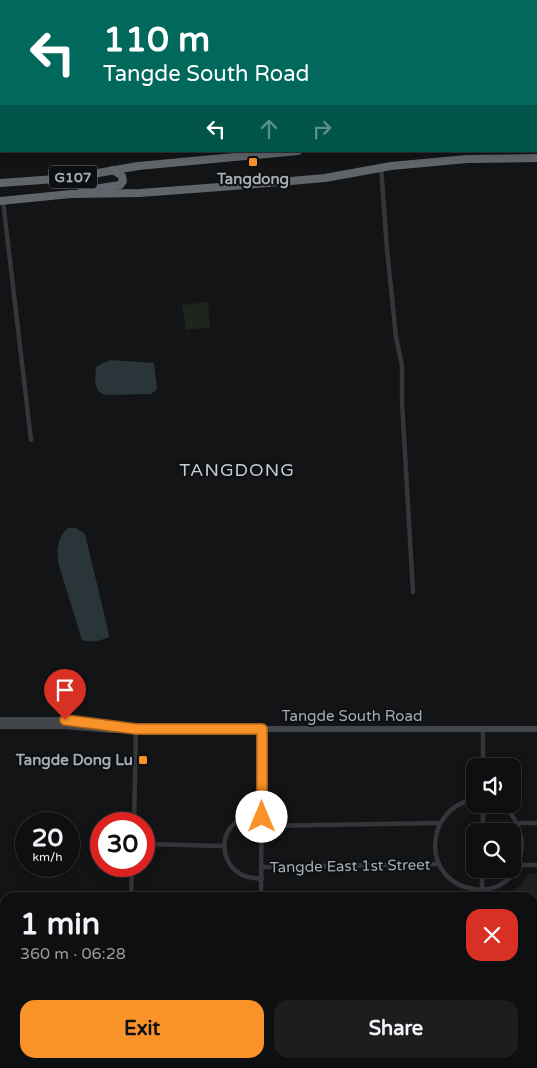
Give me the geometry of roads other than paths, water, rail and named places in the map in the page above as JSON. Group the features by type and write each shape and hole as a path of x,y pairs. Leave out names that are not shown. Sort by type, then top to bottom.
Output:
{"highway":[{"name":"G107","path":"0,183 70,178 138,166 287,152"},
{"name":"G107","path":"1,201 71,194 133,194 325,178 381,167 467,159 537,158"},
{"path":"71,194 120,185 123,181 122,176 113,170"}],"street":[{"path":"381,167 396,337 402,366 402,402 413,592"},
{"path":"1,201 31,440"},
{"path":"0,720 70,721 136,729"},
{"path":"0,726 64,726 112,730 136,729"},
{"path":"483,728 483,758"},
{"path":"134,812 136,729"},
{"name":"Tangde South Road","path":"136,729 537,729"},
{"path":"262,729 262,892"},
{"path":"466,802 455,806 440,823 434,844 439,864 454,881 468,888 491,888 509,878"},
{"path":"512,813 520,823"},
{"path":"262,817 243,818 234,824 226,834 223,846 224,855 231,868 240,875 262,879"},
{"path":"262,826 440,823"},
{"path":"521,823 537,823"},
{"path":"521,826 526,844 521,862"},
{"path":"155,844 223,846"},
{"name":"Tangde East 1st Street","path":"262,868 439,864"},
{"path":"521,865 537,865"},
{"path":"131,892 132,877"},
{"path":"482,878 482,889"}],"place":[{"name":"Tangdong","path":"253,162"},
{"name":"Tangde Dong Lu","path":"143,760"}],"district":[{"name":"TANGDONG","path":"237,470"}]}
